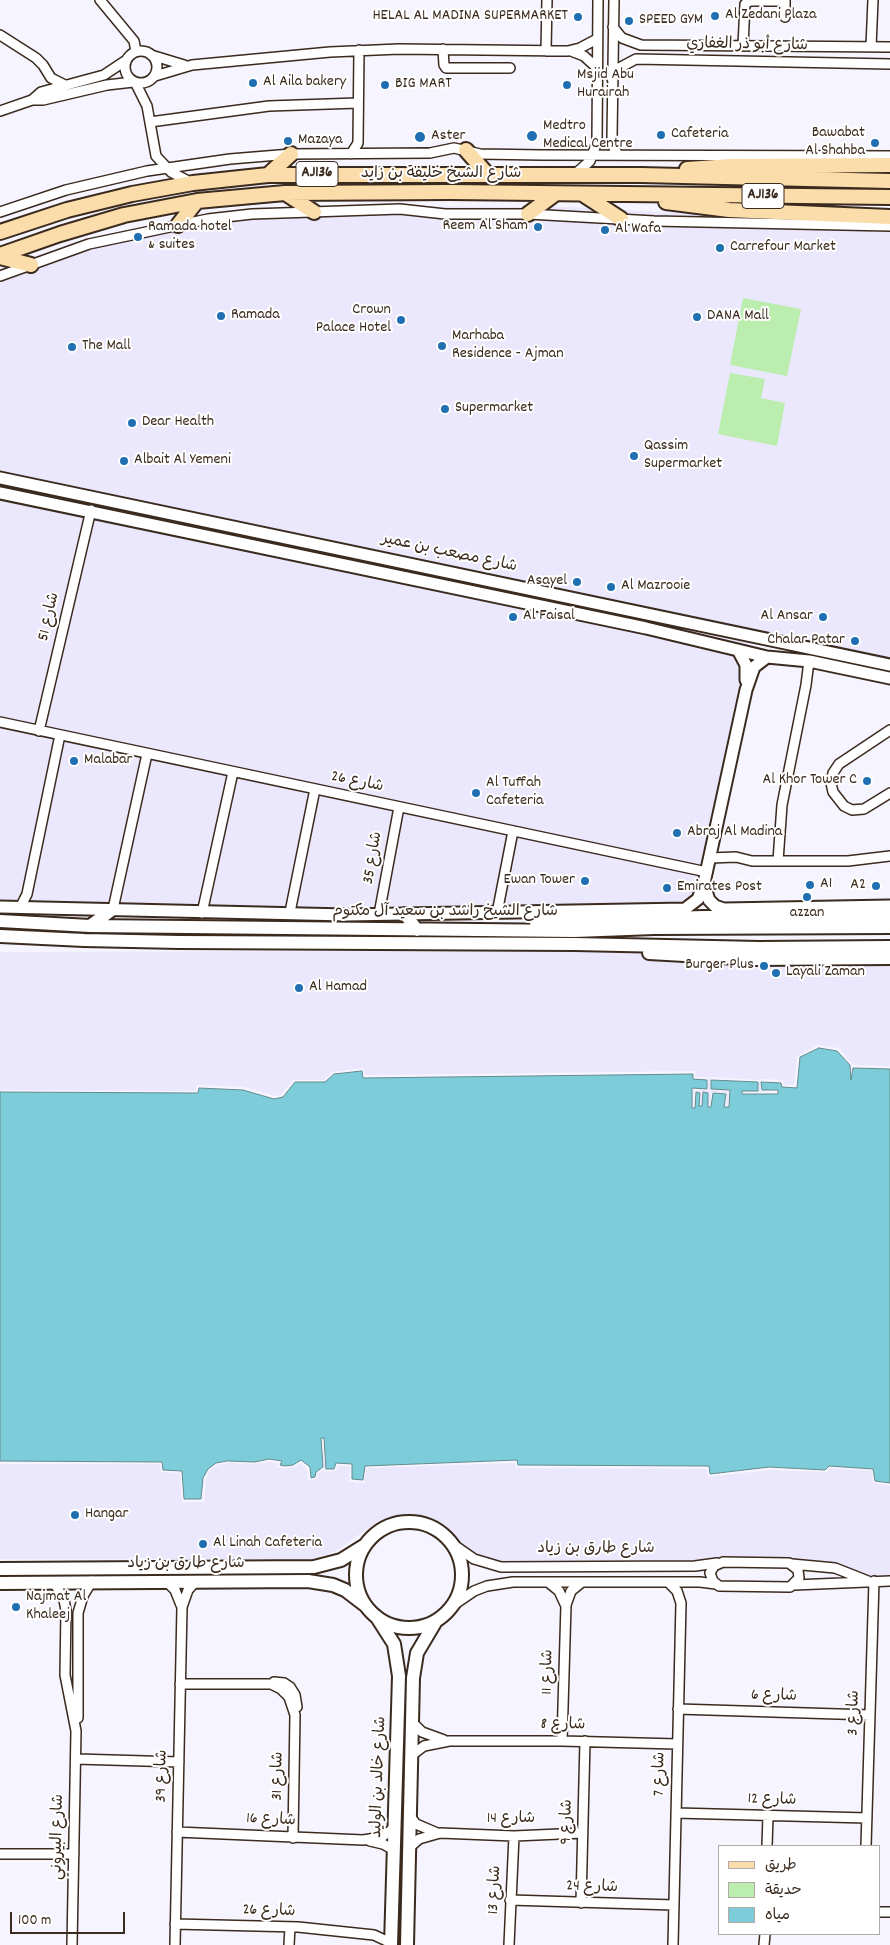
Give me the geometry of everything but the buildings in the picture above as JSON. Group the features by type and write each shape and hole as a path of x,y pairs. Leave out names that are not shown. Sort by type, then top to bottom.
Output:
{"main road":[{"path":"466,150 487,174"},
{"path":"268,175 291,154"},
{"path":"816,155 830,164"},
{"path":"641,175 708,167 830,164 890,165"},
{"name":"شارع الشيخ خليفة بن زايد","path":"0,232 100,202 192,183 268,175 641,175 890,181"},
{"path":"285,193 302,206 314,212"},
{"name":"شارع الشيخ خليفة بن زايد","path":"0,256 92,224 197,201 285,193 890,197"},
{"path":"528,214 555,194"},
{"path":"584,194 621,220"},
{"path":"636,195 682,205 721,209 890,217"},
{"path":"178,225 197,201"},
{"path":"851,224 867,216"},
{"path":"0,256 31,265"},
{"path":"821,907 830,918"},
{"path":"90,926 112,909"},
{"path":"534,922 550,911"},
{"path":"405,914 417,930"},
{"path":"500,930 516,924 534,922 703,918 890,917"},
{"name":"شارع الشيخ راشد بن سعيد آل مكتوم","path":"0,921 90,926 500,930 575,937 759,948 890,947"},
{"name":"شارع الشيخ راشد بن سعيد آل مكتوم","path":"0,936 169,942 575,937 654,928 890,927"},
{"path":"575,937 609,950 714,957 890,958"},
{"path":"403,1522 430,1526 452,1543 459,1558 462,1574 457,1596 452,1606 436,1620 410,1628 392,1625 376,1616 366,1606 358,1591 356,1576 358,1560 365,1545 378,1532 403,1522"},
{"name":"شارع طارق بن زياد","path":"0,1569 314,1566 341,1560 365,1545"},
{"name":"شارع طارق بن زياد","path":"0,1583 320,1582 345,1590 366,1606"},
{"name":"شارع خالد بن الوليد","path":"376,1616 391,1639 398,1665 391,1944"},
{"name":"شارع خالد بن الوليد","path":"407,1945 414,1666 422,1642 436,1620"},
{"path":"395,1796 402,1794 410,1797"}],"street":[{"path":"100,0 134,41 136,51"},
{"path":"546,50 547,0"},
{"path":"574,175 593,155 597,142 596,67 598,0"},
{"path":"614,0 612,142 618,155"},
{"path":"743,46 745,4 785,0 785,17"},
{"path":"871,47 873,0"},
{"path":"124,27 137,37 151,54 157,67 147,106"},
{"name":"شارع أبو ذر الغفاري","path":"613,27 628,42 651,45 890,47"},
{"path":"0,35 36,58 55,82 66,86"},
{"path":"568,51 580,48 597,39"},
{"path":"651,45 648,52 651,60"},
{"path":"443,49 444,65 446,68 510,68"},
{"path":"136,51 151,54 171,62 192,65 359,50 546,50 568,51 584,56 596,67"},
{"path":"351,154 358,143 359,50"},
{"path":"0,111 32,100 44,91 104,75 136,51"},
{"name":"شارع أبو ذر الغفاري","path":"612,79 624,64 636,59 890,64"},
{"path":"125,61 124,70 134,82 147,106 156,156 165,168 192,183"},
{"path":"32,100 43,100 107,85 134,82 144,83 153,78 192,65"},
{"path":"44,91 48,83 48,73"},
{"path":"150,122 269,106 358,103"},
{"path":"597,104 604,110 612,104"},
{"path":"0,212 66,190 148,170 291,154 430,153 454,148 485,154 890,156"},
{"path":"148,170 156,156"},
{"path":"0,276 89,244 178,225 234,216 391,208 445,214 528,214 621,220 890,226"},
{"name":"شارع مصعب بن عمير","path":"0,478 890,665"},
{"name":"شارع مصعب بن عمير","path":"0,492 638,627 767,657 812,662 890,678"},
{"name":"شارع 51","path":"40,731 91,510"},
{"path":"738,650 747,670 746,690"},
{"path":"0,907 379,914 685,909 698,900 706,878 746,690 754,667 767,657"},
{"path":"778,861 782,804 812,662"},
{"name":"شارع 26","path":"0,722 513,831 706,878"},
{"path":"890,730 839,764 833,773 831,782 833,792 844,806 852,810 864,809 890,793"},
{"path":"20,908 27,894 60,735"},
{"path":"112,909 147,754"},
{"path":"202,912 233,772"},
{"path":"290,912 315,789"},
{"name":"شارع 35","path":"379,914 398,807"},
{"path":"498,913 513,831"},
{"path":"710,858 726,859 738,863 752,860 848,861 890,856"},
{"path":"706,878 708,900 715,906 724,909 890,906"},
{"name":"شارع طارق بن زياد","path":"452,1543 474,1559 501,1567 695,1566 717,1563 792,1564 835,1568 871,1581"},
{"path":"716,1584 710,1573 717,1563"},
{"path":"792,1564 799,1574 794,1585"},
{"path":"166,1581 179,1595 182,1607"},
{"name":"شارع 39","path":"175,1945 182,1607 188,1590 196,1581"},
{"name":"شارع 3","path":"866,1845 870,1715 871,1581"},
{"name":"شارع طارق بن زياد","path":"452,1606 462,1597 487,1586 513,1582 692,1582 785,1587 890,1581"},
{"name":"شارع البيروني","path":"54,1582 64,1600 66,1610 64,1675 76,1730"},
{"name":"شارع البيروني","path":"72,1945 78,1706 78,1613 83,1596 92,1582"},
{"path":"548,1582 559,1591 566,1605"},
{"path":"566,1605 571,1591 582,1582"},
{"path":"668,1582 677,1591 681,1603"},
{"name":"شارع 7","path":"673,1945 681,1603 692,1582"},
{"name":"شارع 11","path":"562,1741 566,1605"},
{"name":"شارع 31","path":"180,1684 265,1683 276,1686 286,1693 292,1702 295,1715 293,1838"},
{"name":"شارع 6","path":"678,1709 870,1715"},
{"name":"شارع 8","path":"412,1722 422,1732 449,1741"},
{"name":"شارع 8","path":"412,1755 424,1746 449,1741 585,1741 677,1744"},
{"name":"شارع 9","path":"581,1903 585,1741"},
{"path":"76,1759 179,1762"},
{"name":"شارع 12","path":"676,1813 867,1818"},
{"name":"شارع 14","path":"409,1815 416,1824 440,1833"},
{"path":"767,1845 768,1816"},
{"name":"شارع 16","path":"363,1840 382,1837 395,1827"},
{"name":"شارع 16","path":"177,1832 363,1840 383,1844 394,1850"},
{"name":"شارع 14","path":"409,1848 414,1842 427,1835 440,1833 514,1836 582,1833"},
{"name":"شارع 13","path":"509,1945 514,1836"},
{"path":"0,1854 74,1854"},
{"name":"شارع 24","path":"510,1900 674,1905"},
{"name":"شارع 26","path":"360,1933 381,1930 393,1922"},
{"name":"شارع 26","path":"176,1924 290,1927 360,1933 381,1937 391,1944"},
{"path":"289,1945 290,1927"}],"shaded area":[{"path":"359,206 572,207 832,222 890,223 890,659 753,632 699,906 434,920 0,911 0,268 73,243 226,212"},
{"path":"890,950 890,1066 853,1065 839,1048 818,1045 797,1056 794,1085 784,1085 783,1080 760,1079 761,1091 775,1092 745,1092 759,1091 759,1080 710,1077 710,1090 729,1091 728,1105 726,1105 727,1093 711,1092 711,1105 709,1105 709,1093 703,1092 702,1104 700,1104 701,1092 695,1091 692,1106 693,1090 708,1090 708,1077 695,1077 695,1071 365,1075 363,1068 333,1072 324,1080 293,1080 281,1095 275,1096 244,1087 197,1085 196,1091 0,1090 0,952"},
{"path":"322,1440 326,1472 336,1471 338,1466 350,1466 349,1482 364,1483 367,1468 515,1463 516,1468 707,1469 708,1477 770,1470 827,1472 830,1468 871,1471 873,1483 890,1486 890,1575 867,1575 829,1564 497,1563 484,1561 457,1544 442,1527 431,1521 408,1515 387,1518 377,1522 336,1551 313,1559 0,1559 0,1464 160,1464 161,1472 180,1473 182,1502 204,1502 206,1479 210,1470 217,1465 269,1462 278,1463 276,1467 285,1469 301,1463 307,1469 308,1481 317,1479 318,1473 324,1470"}],"green space":[{"path":"743,298 801,309 787,376 730,365"},
{"path":"730,373 765,379 761,398 785,403 777,446 718,434"}],"water":[{"path":"819,1048 837,1051 850,1065 851,1080 853,1068 890,1069 890,1483 875,1481 873,1469 829,1466 825,1470 769,1467 710,1474 709,1466 518,1465 517,1460 365,1466 363,1480 352,1479 352,1464 336,1463 334,1469 326,1469 324,1438 321,1438 323,1467 316,1472 315,1477 311,1478 310,1467 301,1460 293,1465 285,1466 280,1465 282,1461 269,1459 255,1462 227,1461 216,1463 208,1469 203,1478 201,1499 184,1499 182,1471 163,1470 162,1462 0,1461 0,1092 198,1093 199,1088 243,1090 274,1099 283,1097 295,1082 325,1082 334,1074 362,1071 363,1078 693,1074 693,1079 707,1080 707,1089 692,1088 692,1108 695,1108 696,1092 700,1093 699,1106 702,1106 703,1092 708,1093 708,1107 711,1107 713,1093 726,1094 724,1107 729,1107 730,1090 711,1089 711,1080 758,1082 758,1091 742,1091 742,1094 778,1094 778,1090 762,1090 761,1082 781,1083 782,1087 797,1088 800,1057"}],"place":[{"name":"Al Zedani Plaza","path":"715,16"},
{"name":"HELAL AL MADINA SUPERMARKET","path":"578,17"},
{"name":"SPEED GYM","path":"629,21"},
{"name":"Al Aila bakery","path":"253,83"},
{"name":"BIG MART","path":"385,85"},
{"name":"Msjid Abu Hurairah","path":"567,85"},
{"name":"Cafeteria","path":"661,135"},
{"name":"Medtro Medical Centre","path":"532,136"},
{"name":"Aster","path":"420,137"},
{"name":"Mazaya","path":"288,141"},
{"name":"Bawabat Al Shahba","path":"875,143"},
{"name":"Reem Al Sham","path":"538,227"},
{"name":"Al Wafa","path":"605,230"},
{"name":"Ramada hotel & suites","path":"138,237"},
{"name":"Carrefour Market","path":"720,248"},
{"name":"Ramada","path":"221,316"},
{"name":"DANA Mall","path":"697,317"},
{"name":"Crown Palace Hotel","path":"401,320"},
{"name":"Marhaba Residence - Ajman","path":"442,346"},
{"name":"The Mall","path":"72,347"},
{"name":"Supermarket","path":"445,409"},
{"name":"Dear Health","path":"132,423"},
{"name":"Qassim Supermarket","path":"634,456"},
{"name":"Albait Al Yemeni","path":"124,461"},
{"name":"Asayel","path":"577,582"},
{"name":"Al Mazrooie","path":"611,587"},
{"name":"Al Faisal","path":"513,617"},
{"name":"Al Ansar","path":"823,617"},
{"name":"Chalar Patar","path":"855,641"},
{"name":"Malabar","path":"74,761"},
{"name":"Al Khor Tower C","path":"867,781"},
{"name":"Al Tuffah Cafeteria","path":"476,793"},
{"name":"Abraj Al Madina","path":"677,833"},
{"name":"Ewan Tower","path":"585,881"},
{"name":"A1","path":"810,885"},
{"name":"A2","path":"876,886"},
{"name":"Emirates Post","path":"667,888"},
{"name":"azzan","path":"807,897"},
{"name":"Burger Plus","path":"764,966"},
{"name":"Layali Zaman","path":"776,973"},
{"name":"Al Hamad","path":"299,988"},
{"name":"Hangar","path":"75,1515"},
{"name":"Al Linah Cafeteria","path":"203,1544"},
{"name":"Najmat Al Khaleej","path":"16,1607"}]}
